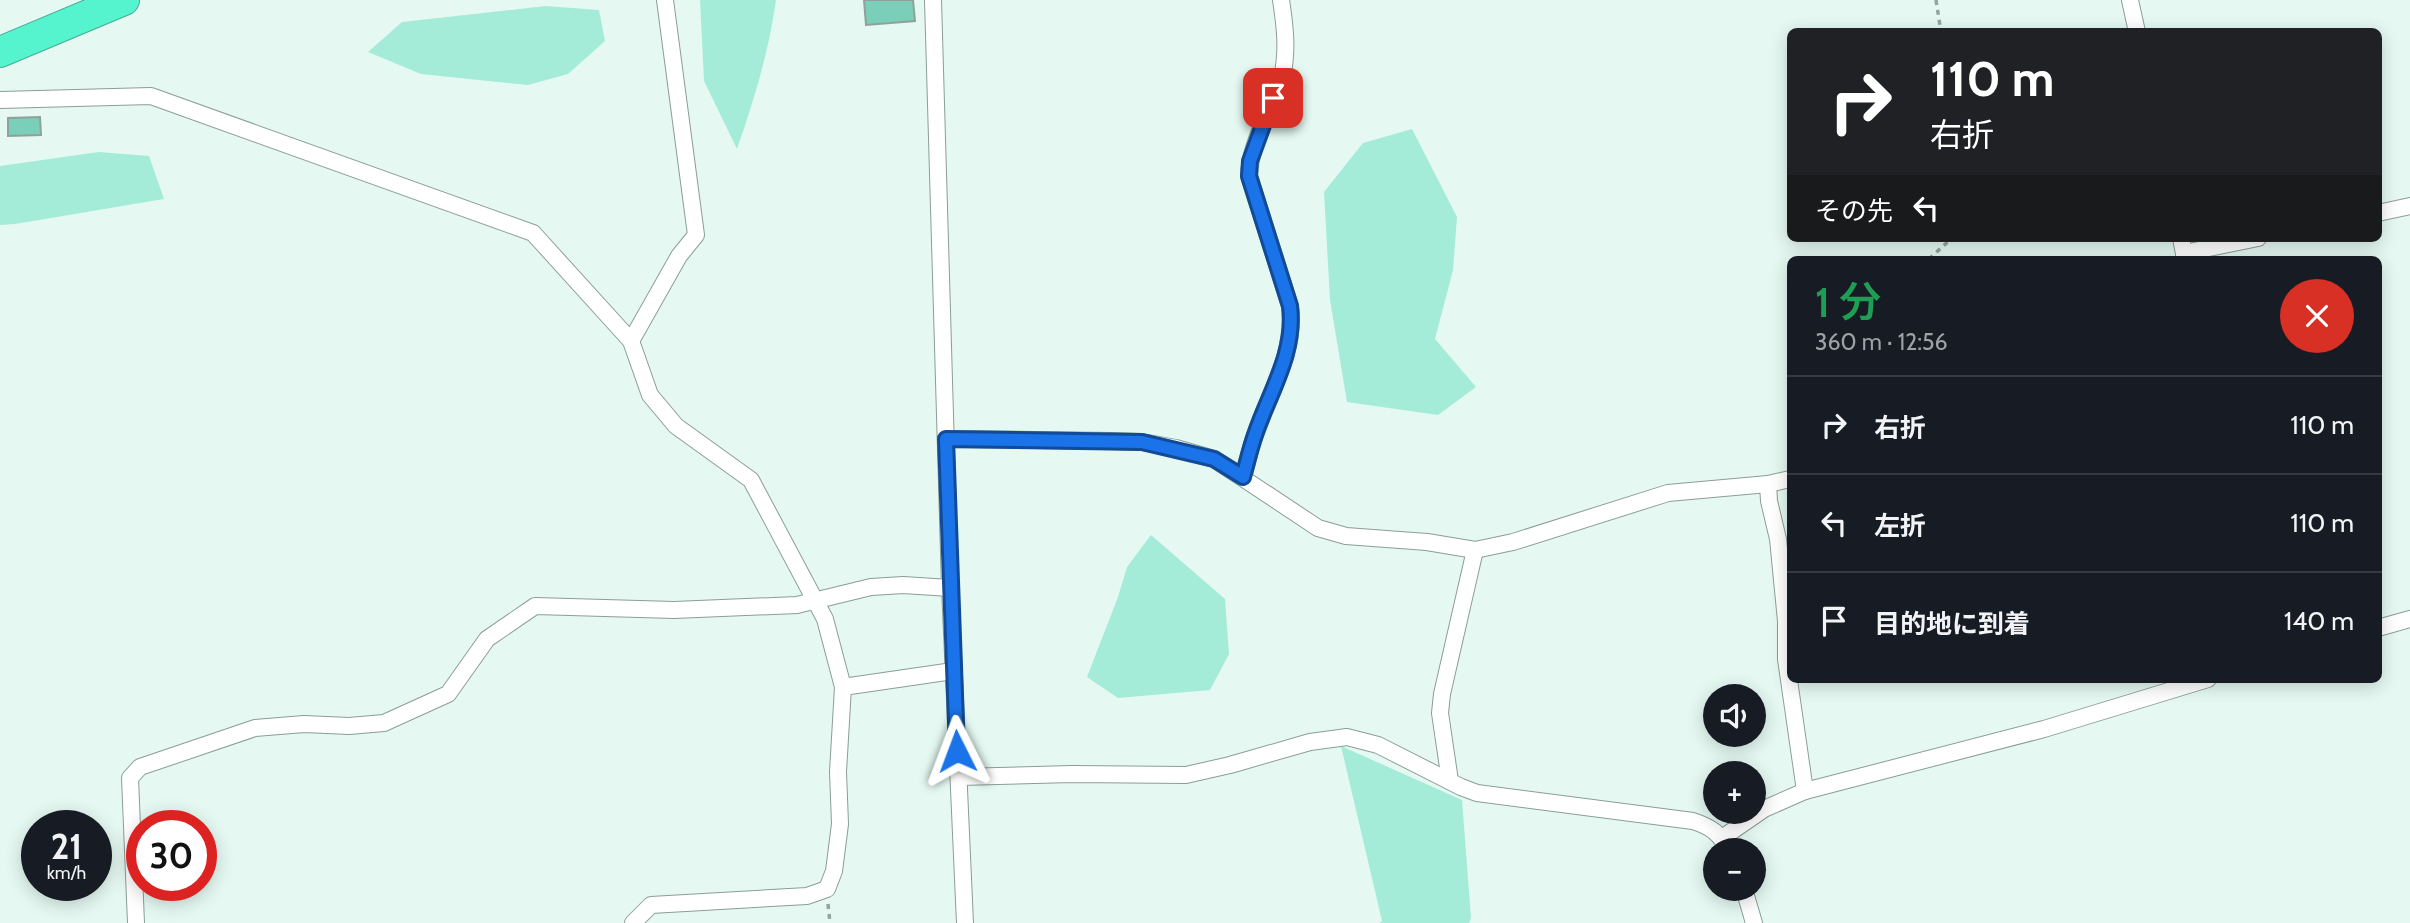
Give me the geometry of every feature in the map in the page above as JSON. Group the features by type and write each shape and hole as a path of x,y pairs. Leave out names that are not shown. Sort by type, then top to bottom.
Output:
{"highway":[{"path":"0,52 124,0"}],"street":[{"path":"631,341 679,256 696,235 666,0"},
{"path":"933,0 950,588 965,923"},
{"path":"1243,477 1255,435 1287,353 1292,325 1290,306 1249,176 1250,161 1282,76 1287,37 1281,0"},
{"path":"2130,0 2136,28"},
{"path":"0,100 150,96 533,233 631,341 650,395 676,426 751,480 825,619 843,687 838,772 840,824 834,871 827,889 807,896 651,905 633,923"},
{"path":"2382,212 2410,206"},
{"path":"2183,250 2233,242"},
{"path":"946,439 1142,442 1214,459 1318,528 1346,536 1427,542 1475,550 1527,538 1668,493 1768,484 1787,480"},
{"path":"1768,484 1778,539 1786,621 1787,666"},
{"path":"1450,781 1440,713 1442,694 1475,550"},
{"path":"136,923 130,778 140,767 255,728 384,723 448,694 487,639 535,606 674,610 797,605 871,587 903,585 950,588"},
{"path":"2382,627 2410,619"},
{"path":"843,687 953,671"},
{"path":"1789,683 1805,792"},
{"path":"1732,838 1764,809 1805,792 2044,729 2195,683"},
{"path":"959,777 1186,775 1310,742 1346,737 1378,745 1477,793 1693,821 1709,827 1719,838"},
{"path":"1748,901 1754,923"}],"path":[{"path":"1936,0 1940,28"},
{"path":"1932,256 1948,242"}],"green space":[{"path":"700,0 776,0 760,75 737,149 704,81"},
{"path":"546,6 599,10 605,41 568,74 528,85 421,74 368,52 402,22"},
{"path":"1412,129 1457,217 1453,270 1435,339 1476,387 1438,415 1347,402 1330,300 1324,192 1363,143"},
{"path":"99,152 149,156 164,199 0,225 0,166"},
{"path":"1151,535 1225,599 1229,654 1210,690 1118,698 1087,677 1127,567"},
{"path":"1341,746 1462,800 1471,918 1469,923 1379,923 1382,921"}],"building":[{"path":"864,0 913,0 915,21 866,25"},
{"path":"40,117 41,135 8,136 8,118"}],"route":[{"path":"957,751 946,439 1142,442 1214,459 1243,477 1255,435 1287,353 1292,325 1290,306 1249,176 1250,161 1273,98"}]}
